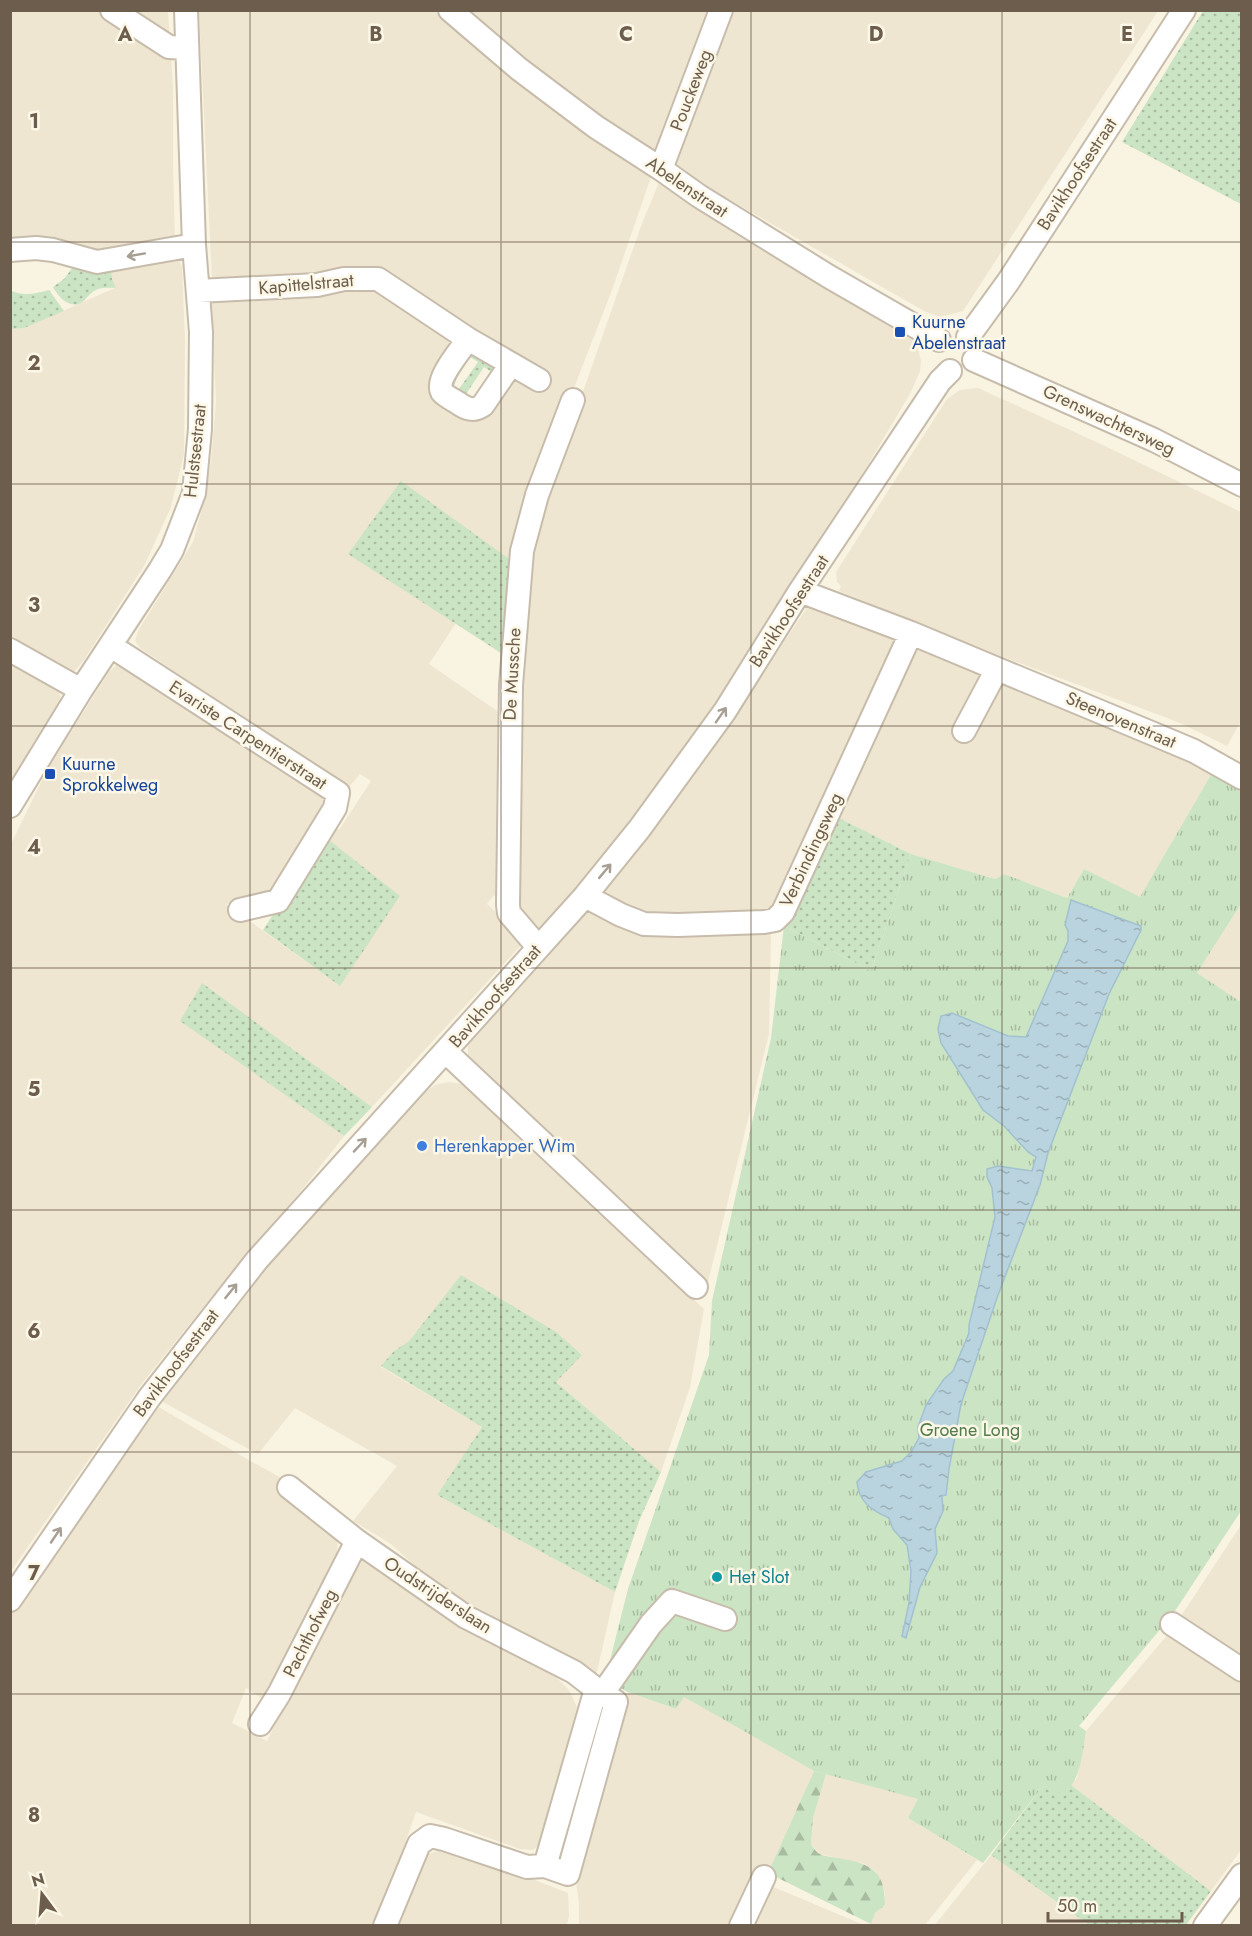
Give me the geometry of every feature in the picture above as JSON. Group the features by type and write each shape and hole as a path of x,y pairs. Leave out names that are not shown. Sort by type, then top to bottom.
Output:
{"street":[{"path":"112,10 170,47 187,48"},
{"name":"Hulstsestraat","path":"10,806 81,690 172,550 194,493 201,404 201,332 194,245 186,10"},
{"name":"Abelenstraat","path":"450,10 519,69 587,120 699,196 828,276 939,340"},
{"name":"Pouckeweg","path":"661,169 721,10"},
{"name":"Bavikhoofsestraat","path":"968,337 1008,282 1184,10"},
{"path":"10,250 36,248 54,250 97,262 194,245"},
{"name":"Kapittelstraat","path":"198,291 317,285 344,279 378,279 468,339 539,380"},
{"path":"953,332 968,337 974,343 975,352 970,366 964,370 950,371 939,364 936,352 939,340 953,332"},
{"path":"468,339 442,377 440,385 443,393 469,410 483,405 511,364"},
{"name":"Grenswachtersweg","path":"974,360 1154,440 1242,485"},
{"name":"Bavikhoofsestraat","path":"10,1600 149,1398 201,1328 265,1251 585,896 640,828 725,711 800,591 940,381 950,371"},
{"name":"De Mussche","path":"538,947 509,913 508,905 509,738 513,648 522,550 537,495 573,400"},
{"name":"Steenovenstraat","path":"800,591 911,633 1166,739 1194,751 1242,778"},
{"name":"Verbindingsweg","path":"585,896 644,924 678,925 775,920 783,912 911,633"},
{"name":"Evariste Carpentierstraat","path":"111,646 338,793 335,808 278,901 240,910"},
{"path":"10,650 81,690"},
{"path":"964,731 997,669"},
{"path":"446,1052 696,1287"},
{"name":"Oudstrijderslaan","path":"289,1487 357,1541 466,1617 574,1672 596,1689"},
{"name":"Pachthofweg","path":"260,1724 279,1694 357,1541"},
{"path":"385,1926 419,1844 430,1836 527,1867 545,1866 596,1689 607,1687 651,1624 672,1601 725,1619"},
{"path":"1172,1624 1242,1670"},
{"path":"1204,1926 1242,1875"},
{"path":"741,1926 764,1877"}],"shaded area":[{"path":"11,11 168,11 173,87 175,242 110,252 11,243"},
{"path":"199,11 435,11 515,78 651,177 612,290 574,388 563,409 515,563 349,554 456,623 429,664 503,715 501,901 494,895 487,904 526,940 372,1107 202,984 181,1021 344,1136 143,1382 11,1571 10,846 49,766 109,672 116,665 126,664 321,788 325,806 271,893 226,904 340,986 324,836 330,823 339,830 371,781 360,774 349,787 335,781 140,648 135,641 138,631 193,542 206,494 216,402 211,297 373,284 447,335 451,354 432,380 470,419 516,373 536,371 375,270 312,278 212,280"},
{"path":"466,11 713,11 657,155 591,113"},
{"path":"730,11 1158,11 963,311 940,317 924,311 669,165"},
{"path":"660,180 827,289 912,340 917,346 921,361 920,371 911,392 814,556 704,727 639,817 536,931 511,910 529,555 565,433 585,386 641,226"},
{"path":"177,255 182,267 185,340 184,454 171,507 144,566 84,660 73,673 11,640 10,329 24,328 115,288 111,267"},
{"path":"978,388 1241,512 1241,721 1227,746 1178,722 1006,658 839,591 841,586 837,582 836,572 947,399 960,390"},
{"path":"811,602 891,637 897,643 771,914 652,919 628,912 601,891 687,784"},
{"path":"918,643 1099,719 1212,773 1140,898 1084,869 1067,898 1004,874 995,879 911,854 839,818"},
{"path":"11,655 45,678 59,692 62,702 33,743 11,785"},
{"path":"589,904 629,931 647,933 767,928 771,935 769,1034 708,1282 468,1057 468,1040"},
{"path":"1241,904 1241,1002 1197,973"},
{"path":"448,1082 463,1084 704,1309 690,1387 661,1472 555,1381 582,1354 461,1276 409,1341 394,1351 381,1367 482,1427 437,1495 615,1592 596,1676 481,1615 437,1586 391,1544 353,1521 397,1466 295,1408 258,1454 161,1401 231,1303 420,1096 435,1085"},
{"path":"157,1406 338,1509 337,1558 264,1700 246,1688 232,1723 267,1741 351,1565 360,1561 373,1562 461,1627 557,1678 569,1690 577,1707 540,1844 533,1850 520,1849 416,1812 376,1925 11,1926 11,1606"},
{"path":"1241,1525 1241,1657 1181,1616"},
{"path":"1169,1633 1241,1680 1241,1850 1211,1891 1071,1785 1077,1778 1086,1731"},
{"path":"628,1692 676,1709 683,1696 814,1771 768,1873 756,1868 729,1925 579,1925 576,1882 595,1804"},
{"path":"826,1774 919,1799 908,1818 977,1860 925,1925 871,1924 875,1913 885,1905 885,1893 875,1871 865,1864 820,1854 811,1844 813,1818"},
{"path":"450,1847 568,1893 567,1925 397,1926 425,1855"},
{"path":"991,1855 1089,1925 934,1926"},
{"path":"771,1886 864,1925 753,1926"}],"green space":[{"path":"1203,11 1241,11 1241,204 1122,142"},
{"path":"76,263 111,267 112,279 116,288 96,290 81,303 72,304 64,301 53,287 64,279"},
{"path":"49,290 64,311 24,328 11,329 11,291 30,294"},
{"path":"469,353 496,366 495,374 484,367 466,394 476,401 448,390 449,382 459,389 478,362 467,355"},
{"path":"401,481 515,563 507,657 348,554"},
{"name":"Groene Long","path":"1212,773 1241,792 1241,904 1197,973 1241,1002 1241,1511 1173,1614 1079,1726 1086,1731 1082,1759 1070,1787 1056,1792 1042,1787 983,1863 908,1818 918,1799 814,1771 684,1697 676,1709 628,1692 605,1680 628,1589 709,1355 712,1301 771,1038 784,926 871,971 911,854 995,879 1004,874 1067,898 1084,869 1140,897"},
{"path":"839,818 911,854 871,971 784,926"},
{"path":"324,836 400,896 340,986 263,930"},
{"path":"202,983 372,1107 344,1136 180,1021"},
{"path":"461,1275 556,1332 582,1355 556,1382 661,1472 639,1521 615,1592 437,1495 482,1427 381,1366 394,1351 409,1341"},
{"path":"814,1771 826,1774 813,1818 811,1844 822,1855 860,1863 868,1866 879,1876 885,1905 875,1913 871,1924 768,1873"},
{"path":"1071,1785 1211,1891 1186,1925 1089,1925 991,1855 1042,1787 1067,1790"}],"water":[{"path":"1071,900 1141,926 1141,930 1109,994 1048,1153 1040,1185 998,1295 961,1404 946,1495 942,1496 943,1511 935,1529 937,1553 920,1587 906,1638 902,1636 909,1603 911,1571 907,1545 893,1529 889,1518 871,1508 863,1500 857,1482 866,1472 902,1461 911,1452 919,1438 918,1427 926,1405 944,1379 953,1371 969,1333 995,1217 992,1188 987,1177 987,1169 998,1166 1032,1171 1036,1157 1028,1152 1004,1126 983,1110 941,1043 938,1029 941,1016 952,1013 1008,1036 1026,1037 1068,941 1068,931 1065,925"}],"place":[{"name":"Kuurne Abelenstraat","path":"900,332"},
{"name":"Kuurne Sprokkelweg","path":"50,774"},
{"name":"Herenkapper Wim","path":"422,1146"},
{"name":"Het Slot","path":"717,1577"}]}
